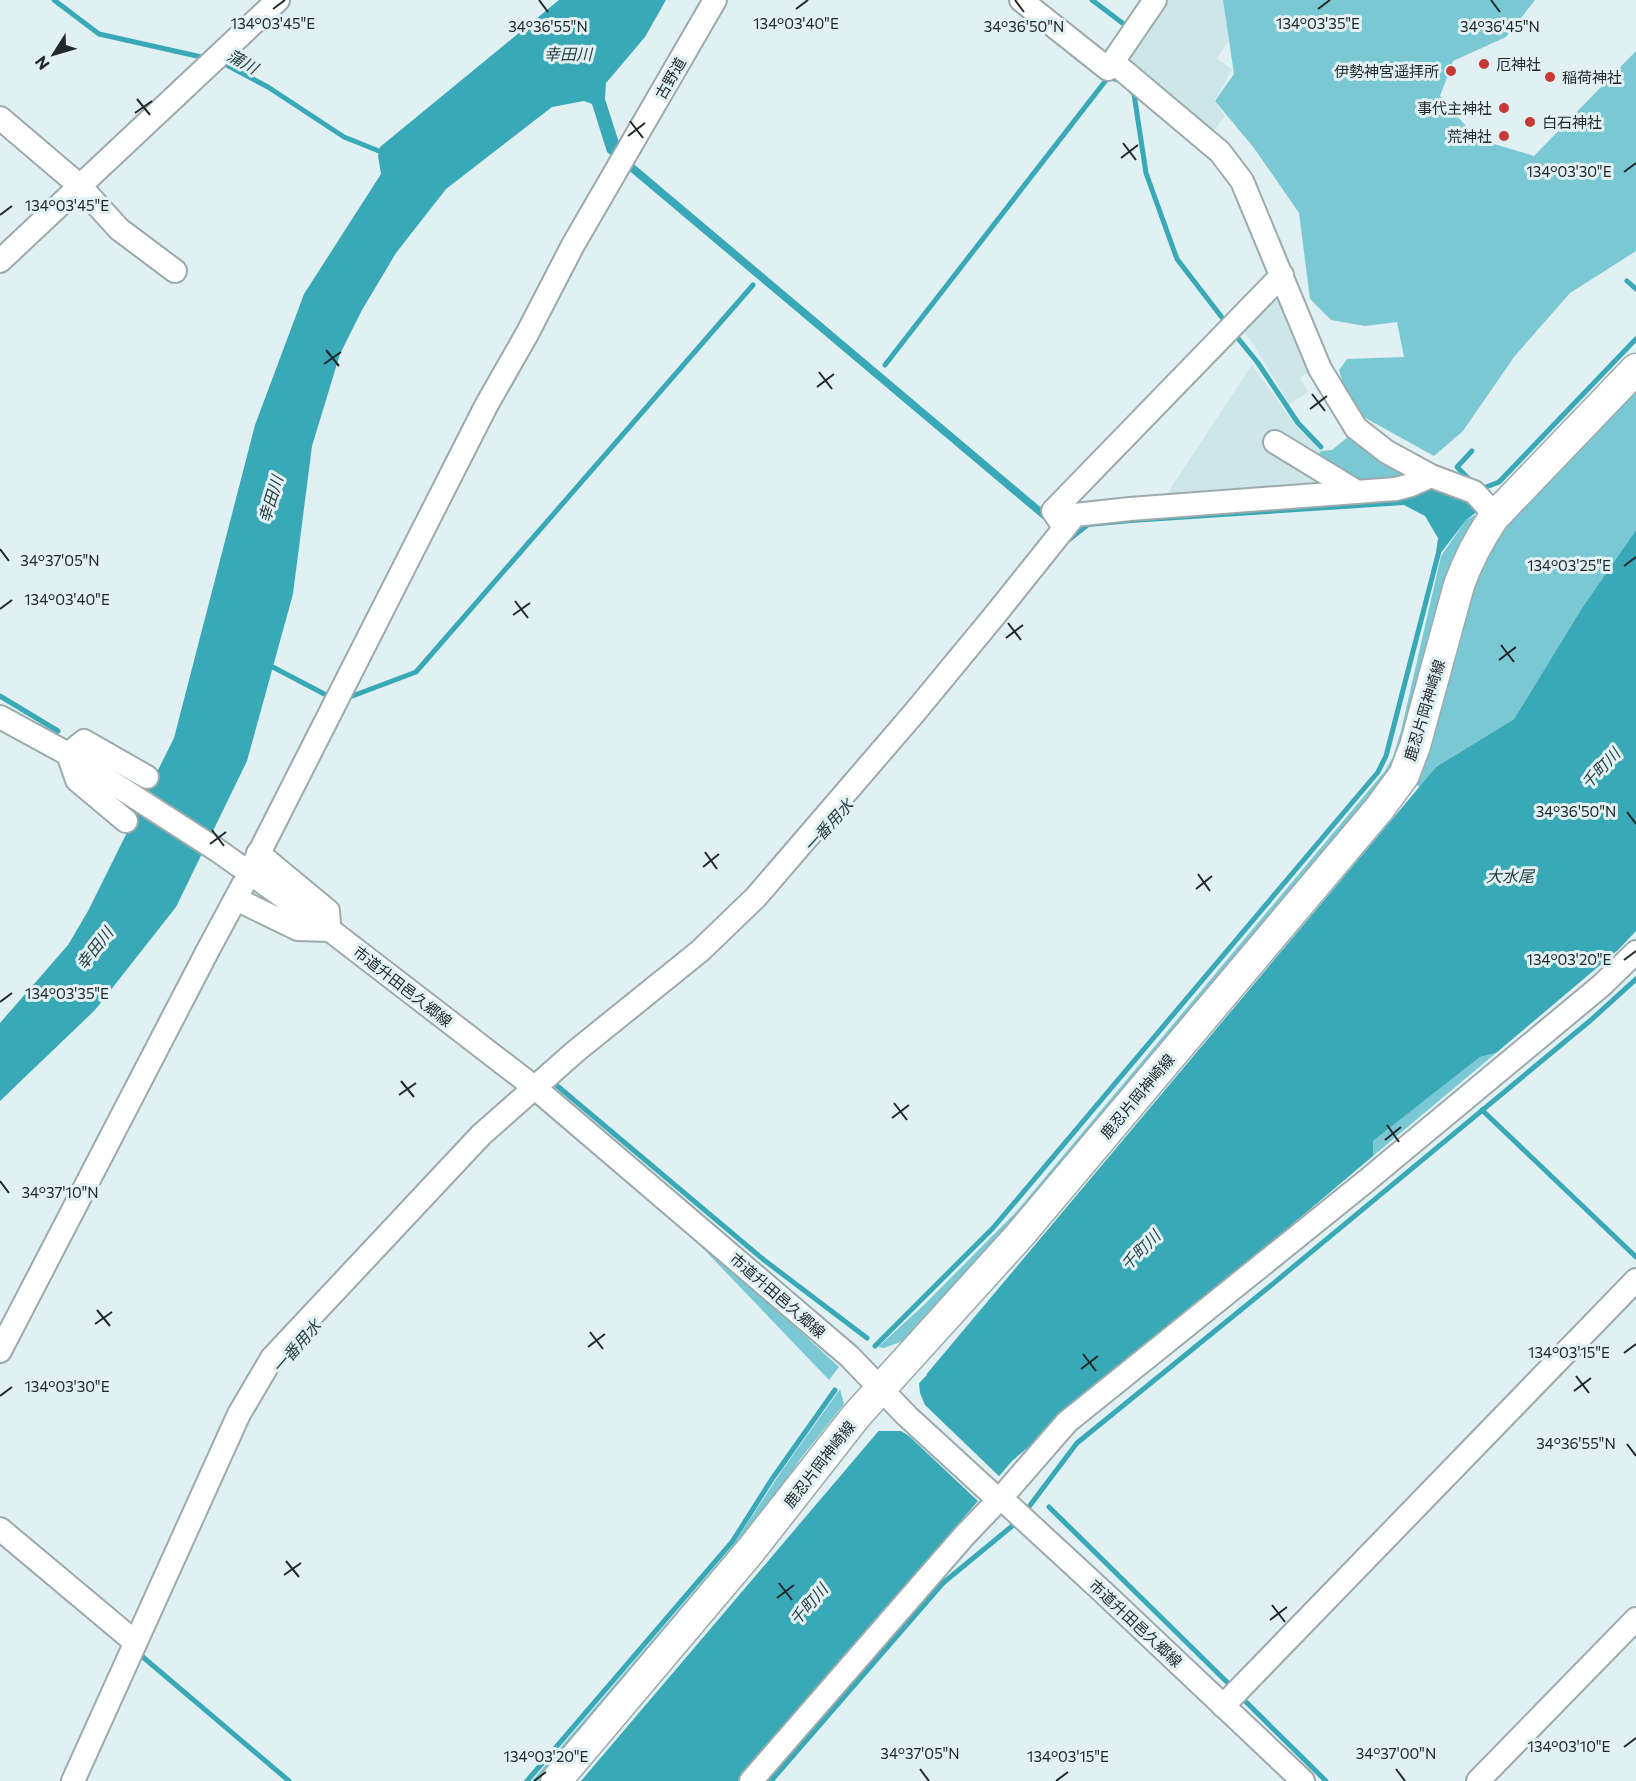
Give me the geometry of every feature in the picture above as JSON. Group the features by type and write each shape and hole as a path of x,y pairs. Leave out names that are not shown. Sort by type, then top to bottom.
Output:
{"main road":[{"name":"鹿忍片岡神崎線","path":"556,1781 751,1550 849,1425 887,1395 1379,809 1404,775 1415,746 1467,561 1481,535 1485,505 1636,369"}],"street":[{"path":"0,261 77,184 278,0"},
{"name":"古野道","path":"330,930 327,911 256,858 486,406 527,334 573,245 716,0"},
{"path":"1021,0 1108,69 1155,0"},
{"path":"1113,62 1220,152 1242,181 1320,369 1356,428 1387,452 1485,505"},
{"path":"0,118 77,184 119,229 175,271"},
{"path":"1062,530 1053,511 1282,275"},
{"path":"1275,442 1357,492"},
{"path":"73,1781 239,1414 272,1358 481,1135 576,1051 700,951 756,897 915,712 1074,515 1396,489 1431,476"},
{"path":"0,717 68,754 77,780 126,821"},
{"path":"68,754 84,741 147,777"},
{"name":"市道升田邑久郷線","path":"68,754 217,850 330,930 534,1087 849,1356 887,1395 1038,1533 1232,1696 1304,1781"},
{"path":"0,1351 239,892 298,929 330,930"},
{"path":"752,1781 964,1536 1001,1500 1067,1422 1374,1175 1602,985 1636,952"},
{"path":"1232,1696 1636,1280"},
{"path":"0,1529 135,1642"},
{"path":"1478,1781 1636,1619"}],"shaded area":[{"path":"1163,0 1223,0 1229,41 1217,58 1232,70 1214,101 1225,116 1211,134 1124,65"},
{"path":"1223,0 1535,0 1506,37 1453,61 1440,96 1477,139 1534,156 1636,51 1636,251 1570,293 1514,357 1463,431 1434,456 1351,410 1339,370 1347,359 1404,357 1397,322 1365,326 1331,320 1310,299 1299,213 1254,148 1215,101 1234,74"},
{"path":"1280,284 1315,369 1300,378 1308,392 1289,404 1254,345 1239,325"},
{"path":"1252,365 1295,425 1321,451 1314,461 1357,488 1164,498"},
{"path":"1636,379 1636,530 1582,608 1514,719 1436,767 1420,787 1414,784 1471,584 1503,518"},
{"path":"1354,432 1415,480 1357,488 1314,462 1321,451 1332,450"},
{"path":"1477,514 1478,523 1397,770 1023,1217 903,1341 884,1348 878,1347 925,1304 1016,1212 1385,771 1393,757 1401,731 1441,556 1466,520"},
{"path":"1496,1053 1373,1156 1373,1141 1480,1057"},
{"path":"699,1239 839,1367 829,1380 697,1242"},
{"path":"840,1389 844,1404 801,1458 755,1526 546,1781 532,1781 731,1548"}],"water":[{"name":"幸田川","path":"559,0 666,0 645,37 606,83 605,99 623,155 1070,532 1085,520 1426,488 1488,504 1466,520 1440,554 1436,553 1438,538 1425,516 1404,505 1089,527 1070,542 607,152 592,104 584,101 552,107 446,189 396,253 362,310 340,354 312,446 293,594 247,761 176,907 95,1010 0,1101 0,1023 68,945 88,911 174,738 255,425 304,294 381,174 378,156 380,147"},
{"name":"大水尾","path":"1636,530 1636,931 1618,950 1496,1053 1480,1057 1373,1141 1373,1156 1012,1461 739,1781 581,1781 899,1407 1436,767 1514,719 1582,608"}],"pier":[{"path":"924,1372 927,1375 919,1383 925,1405 1001,1478 980,1503 909,1436 901,1431 875,1431"}],"waterway":[{"name":"蒲川","path":"54,0 99,34 206,58"},
{"path":"1092,0 1129,28"},
{"name":"蒲川","path":"221,62 268,87 344,137 379,151"},
{"path":"885,365 1110,75 1114,79 1121,80"},
{"path":"1131,91 1134,94 1146,173 1177,259 1227,324"},
{"path":"1627,281 1636,289"},
{"path":"347,698 416,672 753,285"},
{"path":"1233,332 1258,363 1298,423 1321,447"},
{"path":"1481,489 1499,482 1636,339"},
{"path":"1472,451 1457,467 1472,482"},
{"path":"875,1346 993,1228 1378,772 1386,756 1440,547"},
{"path":"267,664 330,697"},
{"path":"0,696 58,731"},
{"path":"1025,1512 1077,1443 1591,1020 1636,979"},
{"path":"555,1084 764,1260 867,1338"},
{"path":"1482,1110 1636,1257"},
{"path":"527,1781 732,1542 772,1479 835,1390"},
{"path":"1049,1507 1234,1689"},
{"path":"771,1781 943,1583 1017,1522"},
{"path":"137,1652 289,1781"},
{"path":"1240,1696 1326,1781"}],"place":[{"name":"厄神社","path":"1484,64"},
{"name":"伊勢神宮遥拝所","path":"1451,71"},
{"name":"稲荷神社","path":"1550,77"},
{"name":"事代主神社","path":"1504,108"},
{"name":"白石神社","path":"1530,122"},
{"name":"荒神社","path":"1504,136"}],"water label":[{"name":"千町川","path":"1600,768"},
{"name":"一番用水","path":"828,825"},
{"name":"千町川","path":"1140,1250"},
{"name":"一番用水","path":"296,1346"},
{"name":"千町川","path":"808,1604"}]}
